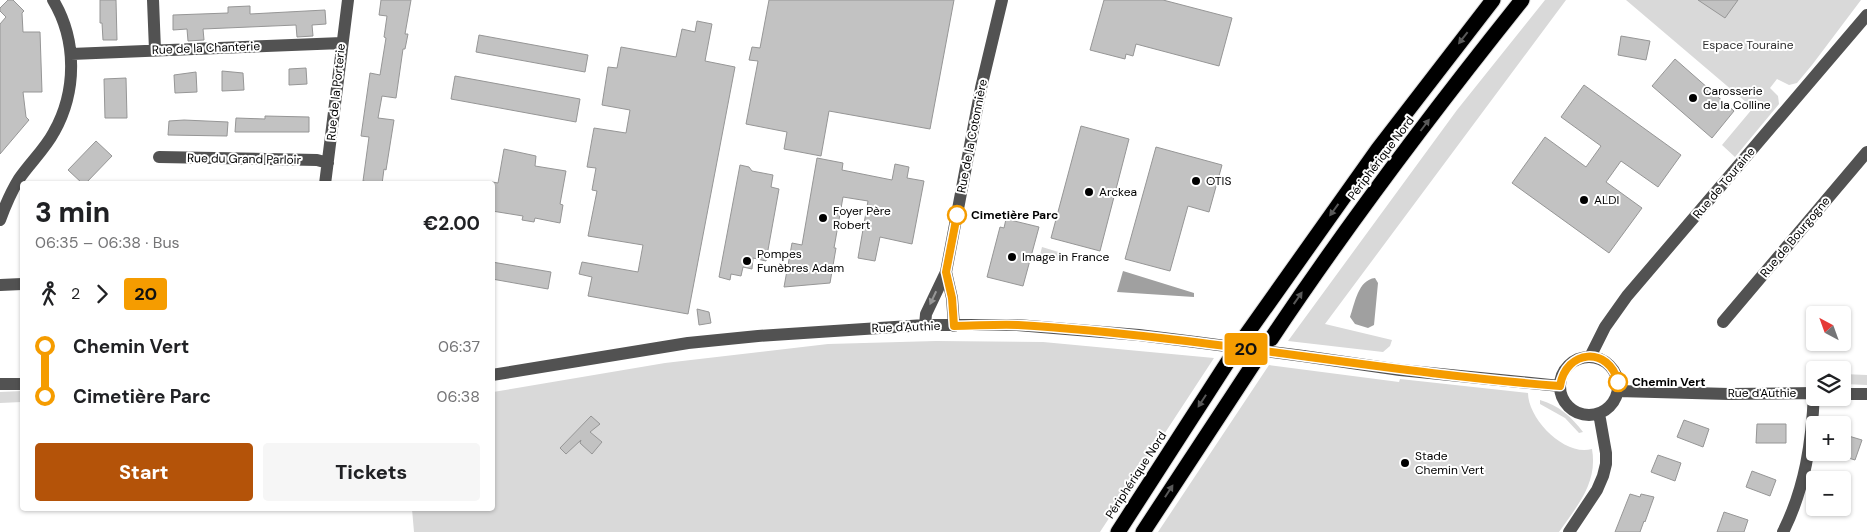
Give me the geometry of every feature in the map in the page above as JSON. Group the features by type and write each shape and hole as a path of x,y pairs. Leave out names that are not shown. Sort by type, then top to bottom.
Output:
{"highway":[{"name":"Périphérique Nord","path":"1246,336 1378,149 1493,0"},
{"name":"Périphérique Nord","path":"1271,339 1298,298 1395,164 1522,0"},
{"name":"Périphérique Nord","path":"1118,532 1229,360"},
{"path":"1143,532 1254,363"}],"street":[{"path":"0,220 2,208 20,178 46,145 60,120 69,93 71,54 66,27 52,0"},
{"path":"153,0 155,50"},
{"name":"Rue de la Porterie","path":"325,181 348,0"},
{"name":"Rue de la Cotonnière","path":"925,325 929,307 946,272 981,88 1002,0"},
{"name":"Rue de Touraine","path":"1590,356 1605,327 1627,296 1867,15"},
{"name":"Rue de la Chanterie","path":"71,54 342,43"},
{"name":"Rue de Bourgogne","path":"1722,322 1867,152"},
{"name":"Rue du Grand Parloir","path":"159,157 317,160 328,163"},
{"name":"Rue de la Cotonnière","path":"946,272 952,298 954,326"},
{"path":"0,284 20,284"},
{"name":"Rue d'Authie","path":"495,375 688,343 758,336 925,325 1017,325 1139,335 1400,370 1560,386"},
{"path":"1590,356 1599,358 1612,368 1618,382 1618,391 1611,406 1596,414 1579,414 1565,403 1560,386 1564,371 1569,365 1583,357 1590,356"},
{"path":"0,384 20,384"},
{"name":"Rue d'Authie","path":"1618,391 1729,394 1806,393"},
{"path":"1851,394 1867,394"},
{"path":"1783,532 1802,486 1812,429 1813,406"},
{"path":"1569,532 1597,490 1606,464 1605,445 1600,419 1596,414"}],"green space":[{"path":"1545,0 1566,0 1325,324 1392,340 1390,346 1383,352 1288,341 1457,110"},
{"name":"Espace Touraine","path":"1626,0 1861,0 1797,83 1789,85 1777,79 1770,88 1778,96 1779,104 1735,157 1722,145 1753,108"},
{"path":"1042,247 1065,254 1063,262 1040,255"},
{"path":"936,341 1043,342 1214,358 1100,532 414,532 412,511 495,511 495,392 665,363 828,344"},
{"name":"Stade Chemin Vert","path":"1269,365 1399,382 1400,379 1528,393 1534,414 1550,434 1560,442 1571,447 1581,450 1592,449 1592,473 1585,494 1559,532 1158,532"},
{"path":"1851,374 1867,375 1867,385 1851,384"},
{"path":"20,391 20,402 0,403 0,392"},
{"path":"1540,400 1564,412 1583,432 1579,433 1565,418 1540,404"}],"shaded area":[{"path":"1123,271 1194,293 1194,297 1117,292"},
{"path":"1375,278 1378,283 1374,325 1368,328 1355,324 1350,317 1361,288 1369,280"}],"building":[{"path":"8,0 13,0 24,11 22,13 23,32 40,32 42,92 23,92 26,117 29,120 0,154 0,24 6,17 0,11 0,8"},
{"path":"100,0 116,0 117,40 103,40 102,23 100,23"},
{"path":"381,0 411,0 405,34 408,34 405,49 403,49 396,98 382,96 378,118 394,120 386,170 384,169 382,181 363,181 369,137 361,136 370,73 380,75 386,38 384,37 387,16 379,15"},
{"path":"769,0 954,0 930,129 829,111 821,156 784,149 787,132 746,124 758,61 749,60 752,47 760,48"},
{"path":"1104,0 1163,0 1232,18 1219,66 1136,44 1133,56 1126,54 1125,59 1090,50"},
{"path":"1698,0 1738,0 1725,18"},
{"path":"250,6 250,14 325,10 326,24 312,25 313,36 297,37 296,25 203,29 204,40 188,41 187,29 173,30 173,15 228,13 228,7"},
{"path":"697,21 712,24 705,61 735,67 688,314 588,296 592,277 579,274 582,262 638,272 643,245 588,236 597,191 592,190 596,168 587,167 594,128 626,133 630,110 602,105 608,67 617,68 621,47 676,57 682,29 695,32"},
{"path":"479,35 588,55 585,72 476,52"},
{"path":"1621,36 1650,41 1646,60 1618,55"},
{"name":"Carosserie de la Colline","path":"1675,59 1734,111 1712,138 1652,86"},
{"path":"306,68 307,84 289,85 289,69"},
{"path":"222,71 243,73 244,90 222,91"},
{"path":"196,72 197,92 175,93 174,75"},
{"path":"455,76 580,99 576,122 451,99"},
{"path":"126,78 127,118 105,118 104,79"},
{"path":"1584,85 1681,155 1658,187 1621,161 1606,182 1642,208 1609,253 1512,183 1545,137 1586,167 1601,146 1561,117"},
{"path":"265,116 309,117 309,132 235,132 236,118 265,119"},
{"path":"169,121 228,122 227,136 168,135"},
{"name":"Arckea","path":"1081,126 1129,139 1100,251 1051,238"},
{"path":"96,141 112,156 88,181 80,181 68,170"},
{"path":"1156,147 1222,165 1209,212 1188,206 1170,271 1125,259"},
{"path":"504,149 536,156 535,166 566,171 560,204 563,205 560,223 535,218 534,222 522,220 523,216 495,211 495,182 498,183"},
{"path":"817,158 843,163 842,170 892,180 895,164 909,167 907,178 924,181 912,244 880,237 875,261 858,258 868,201 843,197 830,283 784,287 792,243 802,245"},
{"path":"740,165 749,167 752,171 773,175 771,187 779,189 766,261 753,258 752,269 743,267 741,276 731,274 730,280 719,277"},
{"name":"Image in France","path":"1006,219 1039,227 1023,286 987,277 1000,227 1004,228"},
{"path":"495,263 551,272 548,289 495,280"},
{"path":"697,309 709,312 711,323 699,325"},
{"path":"591,416 600,424 590,432 602,442 592,454 580,443 581,440 566,454 560,448"},
{"path":"1684,420 1709,429 1703,447 1677,437"},
{"path":"1757,424 1786,424 1786,443 1756,443"},
{"path":"1851,437 1862,440 1855,460 1851,459"},
{"path":"1658,455 1681,463 1675,481 1651,472"},
{"path":"1752,471 1776,480 1770,496 1746,487"},
{"path":"1630,494 1640,497 1641,494 1654,497 1645,522 1640,532 1615,532"},
{"path":"1724,512 1748,520 1744,532 1717,532"}],"bus line":[{"name":"20","path":"957,215 946,272 952,298 954,326 1017,325 1139,335 1400,370 1560,386 1564,371 1569,365 1575,360 1590,356 1606,362 1612,368 1618,382"}],"place":[{"name":"Carosserie de la Colline","path":"1693,98"},
{"name":"OTIS","path":"1196,181"},
{"name":"Arckea","path":"1089,192"},
{"name":"ALDI","path":"1584,200"},
{"name":"Cimetière Parc","path":"957,215"},
{"name":"Foyer Père Robert","path":"823,218"},
{"name":"Image in France","path":"1012,257"},
{"name":"Pompes Funèbres Adam","path":"747,261"},
{"name":"Chemin Vert","path":"1618,382"},
{"name":"Stade Chemin Vert","path":"1405,463"}]}
